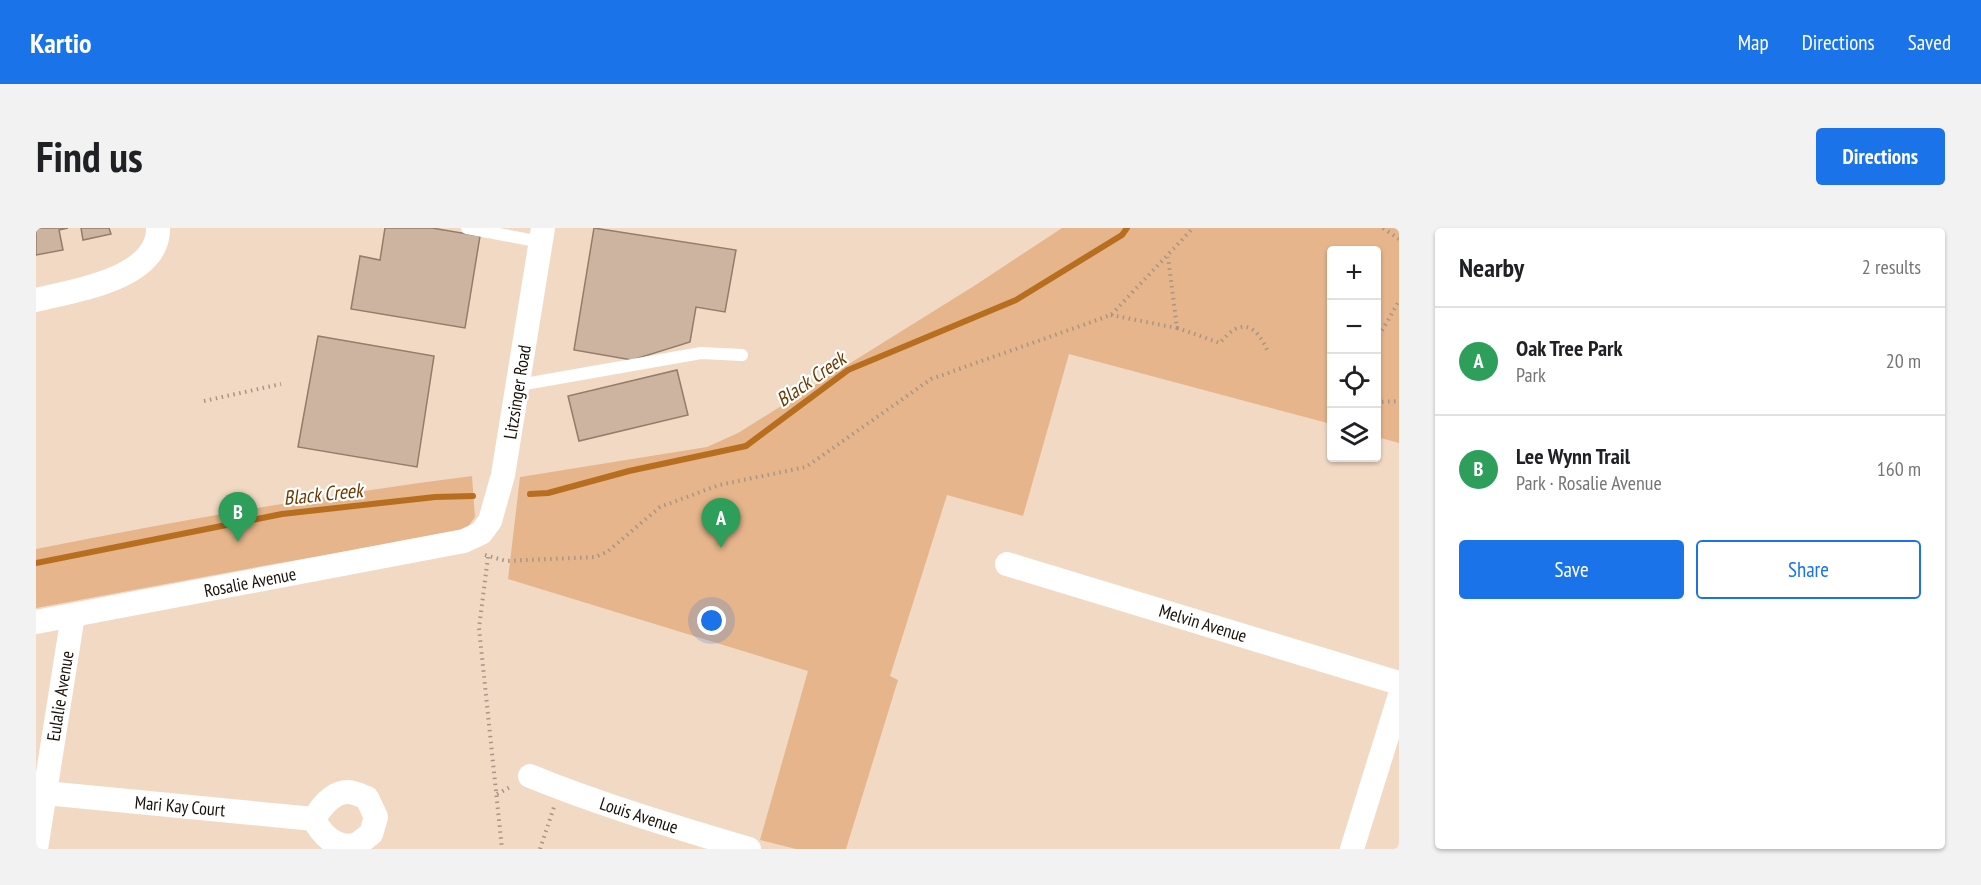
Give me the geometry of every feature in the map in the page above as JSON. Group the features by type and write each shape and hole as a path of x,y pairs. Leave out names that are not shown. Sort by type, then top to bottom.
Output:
{"street":[{"path":"36,300 111,279 134,269 146,260 156,245 158,228"},
{"name":"Litzsinger Road","path":"472,547 490,521 503,475 542,235"},
{"name":"Rosalie Avenue","path":"36,622 472,547"},
{"name":"Melvin Avenue","path":"1007,564 1399,683"},
{"name":"Eulalie Avenue","path":"36,849 73,615"},
{"path":"1352,849 1399,698"},
{"name":"Louis Avenue","path":"530,776 676,828 749,849"},
{"name":"Mari Kay Court","path":"45,793 314,819"}],"lane":[{"path":"466,228 542,235"},
{"path":"519,385 701,353 742,355"}],"path":[{"path":"472,547 488,556 506,561 595,557 607,552 660,507 719,484 806,467 931,379 1112,315 1193,228"},
{"path":"1383,228 1399,239"},
{"path":"1168,256 1178,328"},
{"path":"1381,334 1399,301"},
{"path":"1112,315 1178,328 1220,343 1228,333 1238,327 1249,328 1261,336 1268,352"},
{"path":"204,401 281,384"},
{"path":"1381,402 1399,401"},
{"path":"488,556 479,628 502,849"},
{"path":"540,849 560,788"}],"shaded area":[{"path":"1062,228 1399,228 1399,443 1381,438 1381,246 1327,246 1327,423 1069,354 1023,516 947,495 890,676 898,680 846,849 796,849 760,840 808,671 508,579 520,477 707,447 738,433 974,286"},
{"path":"472,476 475,517 467,528 446,534 36,608 36,549 253,509"}],"building":[{"path":"36,228 68,228 59,230 63,250 36,255"},
{"path":"81,228 109,228 111,234 83,240"},
{"path":"385,228 432,228 480,236 465,328 351,309 360,256 380,260"},
{"path":"594,228 736,250 725,312 696,307 690,342 632,360 574,350"},
{"path":"318,336 434,356 417,467 298,447"},
{"path":"677,370 688,415 579,441 568,396"}],"waterway":[{"name":"Black Creek","path":"530,494 548,493 629,471 746,446 848,370 1016,300 1122,235 1127,228"},
{"name":"Black Creek","path":"36,563 282,514 435,497 473,496"}],"place":[{"name":"Lee Wynn Trail","path":"238,542"},
{"name":"Oak Tree Park","path":"721,548"}]}
